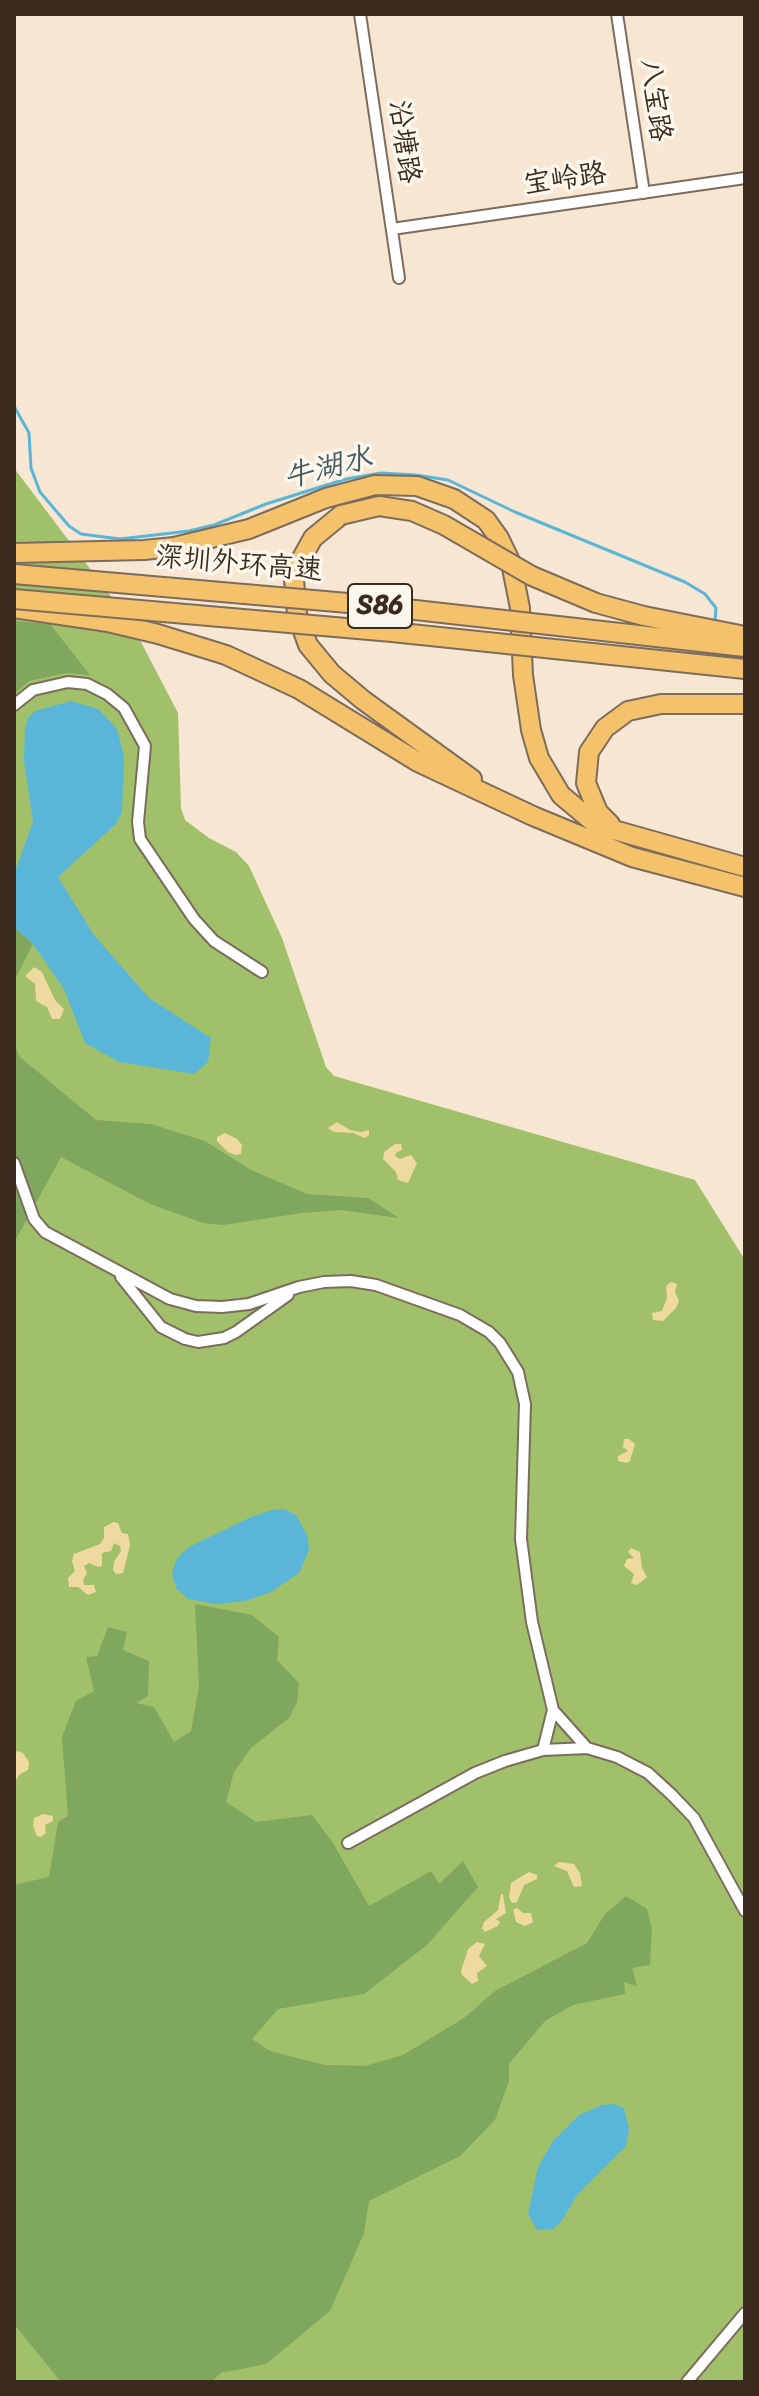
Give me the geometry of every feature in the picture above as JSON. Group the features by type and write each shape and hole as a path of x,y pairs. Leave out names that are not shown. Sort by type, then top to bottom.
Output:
{"highway":[{"path":"14,553 144,550 204,541 249,529 350,490 375,485 417,486 436,491 486,520 511,563 517,586 526,707 539,758 561,795 592,821 622,833 745,867"},
{"path":"504,802 363,700 332,674 308,645 297,614 294,580 298,565 313,538 341,515 379,506 412,511 444,525 532,576 596,603 745,636"},
{"name":"深圳外环高速","path":"14,574 371,605 745,647"},
{"name":"深圳外环高速","path":"14,599 392,632 745,669"},
{"path":"14,608 108,622 226,655 299,689 418,762 504,802 632,857 745,887"},
{"path":"622,833 598,812 590,798 586,768 595,740 605,728 628,711 661,704 745,704"}],"street":[{"name":"沿塘路","path":"360,14 399,278"},
{"name":"八宝路","path":"617,14 644,193"},
{"name":"宝岭路","path":"392,229 745,178"},
{"path":"14,705 33,690 68,682 87,684 107,694 124,708 145,746 138,822 140,839 194,919 214,941 262,972"},
{"path":"14,1163 34,1219 45,1232 170,1299 209,1307 249,1304 299,1287 351,1281 401,1292 475,1322 500,1343 523,1387 525,1404 521,1521 524,1576 553,1710 543,1750"},
{"path":"116,1271 161,1327 198,1342 224,1338 236,1332 299,1287"},
{"path":"553,1710 587,1748"},
{"path":"348,1843 475,1773 543,1750 587,1748 617,1757 648,1773 671,1794 694,1818 745,1911"},
{"path":"687,2382 745,2313"}],"green space":[{"path":"14,468 131,623 178,713 181,808 185,820 209,838 236,852 249,866 282,938 326,1067 334,1076 695,1180 745,1260 745,2382 14,2382"},
{"path":"14,621 50,624 90,675 67,673 29,681 14,694"},
{"path":"14,927 33,944 14,981"},
{"path":"14,1044 20,1057 96,1120 151,1124 205,1141 251,1170 307,1194 368,1198 399,1218 340,1210 223,1225 203,1223 150,1204 61,1157 14,1243"},
{"path":"195,1604 252,1615 279,1637 277,1660 299,1683 297,1702 289,1718 251,1748 234,1772 226,1802 256,1822 312,1815 333,1843 369,1906 431,1871 439,1884 463,1861 478,1887 427,1945 364,1994 278,2009 252,2039 270,2051 325,2065 365,2066 403,2055 464,2018 495,1991 587,1943 605,1914 626,1896 647,1909 652,1928 650,1965 632,1968 637,1986 624,1982 625,1994 573,2005 545,2021 509,2064 509,2081 495,2120 460,2156 369,2201 364,2233 330,2311 266,2364 221,2373 211,2382 61,2382 14,2324 14,1885 49,1877 58,1822 68,1816 62,1737 76,1701 94,1691 86,1657 97,1656 108,1627 127,1632 123,1650 149,1661 148,1696 136,1703 154,1707 174,1742 191,1731 199,1686"}],"sand":[{"path":"34,967 42,972 55,1000 64,1009 60,1019 52,1019 47,1007 36,1001 35,984 25,976"},
{"path":"337,1122 350,1130 369,1130 369,1135 365,1138 328,1128"},
{"path":"225,1133 242,1145 241,1154 228,1152 217,1141 217,1137"},
{"path":"395,1144 401,1144 402,1150 395,1156 400,1159 411,1155 417,1163 408,1183 398,1180 396,1172 383,1159 384,1152"},
{"path":"671,1282 677,1284 675,1292 679,1301 676,1308 663,1321 653,1320 652,1313 662,1311 667,1298 666,1286"},
{"path":"624,1439 635,1444 627,1463 618,1461 618,1456 628,1451 623,1447"},
{"path":"118,1523 122,1533 128,1534 130,1545 123,1573 116,1574 113,1570 121,1551 120,1546 114,1543 111,1551 102,1553 102,1566 89,1563 84,1566 87,1573 84,1585 94,1585 96,1592 88,1595 78,1587 69,1587 68,1578 75,1571 72,1561 74,1554 100,1544 104,1538 104,1527"},
{"path":"631,1548 640,1552 647,1577 637,1585 631,1583 634,1574 624,1566 627,1559 634,1558 628,1552"},
{"path":"14,1753 23,1753 29,1762 28,1770 20,1774 14,1783"},
{"path":"43,1814 53,1816 53,1821 45,1825 46,1833 41,1837 37,1836 33,1826 34,1818"},
{"path":"559,1862 574,1864 580,1873 582,1886 574,1887 567,1871 554,1866"},
{"path":"529,1872 537,1875 537,1879 524,1885 517,1902 512,1903 509,1897 511,1883"},
{"path":"501,1894 506,1913 496,1919 500,1922 498,1926 485,1932 482,1928 484,1922 498,1910"},
{"path":"517,1908 523,1913 531,1913 533,1922 525,1926 516,1922 513,1910"},
{"path":"477,1942 485,1944 479,1956 487,1966 477,1973 478,1981 472,1984 461,1971 468,1949"}],"water":[{"path":"71,701 98,709 117,729 124,756 122,812 116,824 58,877 94,935 149,998 211,1038 208,1062 194,1074 119,1062 85,1043 64,989 33,944 14,927 14,874 33,822 24,761 25,729 28,718 35,711"},
{"path":"284,1509 296,1515 308,1537 309,1550 299,1573 271,1592 245,1601 216,1604 188,1599 176,1588 172,1573 177,1558 189,1547 251,1517"},
{"path":"614,2104 624,2108 629,2129 626,2146 577,2195 554,2229 537,2230 528,2214 538,2167 553,2141 579,2115 602,2105"}],"waterway":[{"name":"牛湖水","path":"14,406 29,433 31,468 40,492 69,526 81,534 120,539 189,531 346,479 381,473 416,475 448,480 515,512 685,582 705,594 716,608 715,621"}]}
